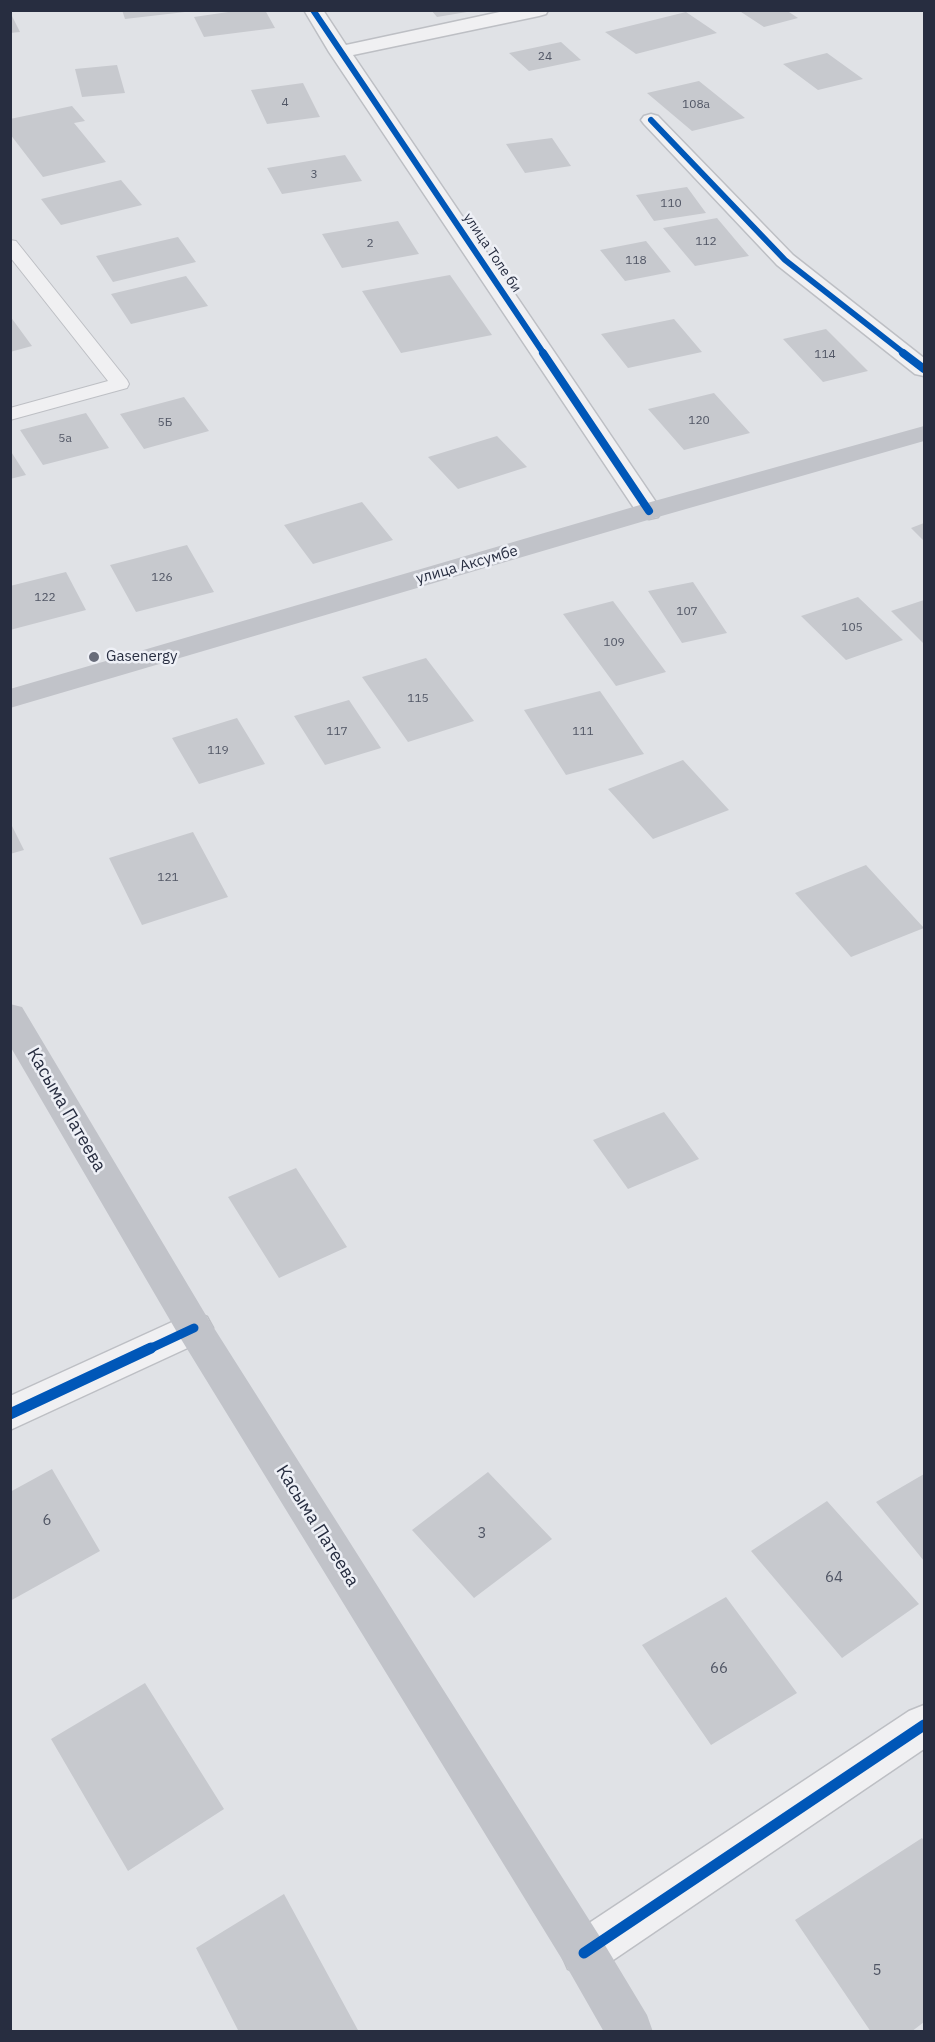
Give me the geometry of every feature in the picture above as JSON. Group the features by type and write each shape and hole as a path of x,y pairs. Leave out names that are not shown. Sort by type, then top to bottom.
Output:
{"main road":[{"name":"улица Аксумбе","path":"10,699 649,511 924,433"},
{"name":"Касыма Патеева","path":"10,1016 194,1328 584,1953 630,2031"}],"street":[{"name":"улица Толе би","path":"313,10 339,52 649,511"},
{"path":"339,52 539,10"},
{"path":"651,120 785,260 924,369"},
{"path":"10,1414 194,1328"},
{"path":"584,1953 924,1725"}],"lane":[{"path":"10,245 120,384 10,414"}],"building":[{"path":"122,10 185,10 185,12 125,19"},
{"path":"242,10 265,10 275,28 204,37 194,17"},
{"path":"431,10 467,10 467,12 437,17"},
{"path":"738,10 786,10 798,18 764,27"},
{"path":"10,12 20,32 10,33"},
{"path":"686,12 717,33 636,54 605,32"},
{"path":"561,42 581,60 529,71 509,53"},
{"path":"827,53 863,79 818,90 783,64"},
{"path":"117,65 125,93 82,97 75,69"},
{"path":"699,81 745,118 692,131 647,93"},
{"path":"303,83 320,117 267,124 251,90"},
{"path":"72,106 85,121 74,123 106,162 43,177 10,134 10,119"},
{"path":"552,138 571,166 525,173 506,144"},
{"path":"345,155 362,181 282,194 267,168"},
{"path":"121,180 142,205 61,225 41,199"},
{"path":"687,187 706,213 654,221 636,195"},
{"path":"717,218 749,256 695,266 663,228"},
{"path":"398,221 419,254 342,268 322,234"},
{"path":"178,237 196,262 113,282 96,256"},
{"path":"646,241 671,272 625,281 600,250"},
{"path":"450,275 492,335 401,353 362,291"},
{"path":"186,276 208,306 131,324 111,294"},
{"path":"10,316 32,346 10,352"},
{"path":"674,319 702,352 628,368 601,334"},
{"path":"826,329 868,371 823,382 783,339"},
{"path":"714,393 750,433 684,450 648,409"},
{"path":"184,397 209,431 144,449 120,414"},
{"path":"86,413 109,448 43,465 20,430"},
{"path":"497,436 527,467 458,489 428,457"},
{"path":"10,450 26,475 10,479"},
{"path":"362,502 393,540 313,564 284,525"},
{"path":"924,523 924,541 911,528"},
{"path":"187,545 214,592 136,612 110,565"},
{"path":"66,572 86,610 10,630 10,586"},
{"path":"693,582 727,633 682,643 648,591"},
{"path":"858,597 903,640 846,660 801,616"},
{"path":"924,600 924,644 891,611"},
{"path":"613,601 666,672 616,686 563,614"},
{"path":"426,658 474,721 408,742 362,677"},
{"path":"600,691 644,754 566,775 524,710"},
{"path":"349,700 381,748 325,765 294,716"},
{"path":"237,718 265,764 199,784 172,738"},
{"path":"683,760 729,810 653,839 608,789"},
{"path":"10,822 24,850 10,854"},
{"path":"193,832 228,897 142,925 109,858"},
{"path":"866,865 924,928 851,957 795,893"},
{"path":"664,1112 699,1159 628,1189 593,1140"},
{"path":"296,1168 347,1247 279,1278 228,1197"},
{"path":"52,1469 100,1551 10,1601 10,1492"},
{"path":"488,1472 552,1539 474,1598 412,1530"},
{"path":"924,1474 924,1561 876,1502"},
{"path":"827,1501 919,1604 842,1658 751,1551"},
{"path":"726,1597 797,1693 711,1745 642,1645"},
{"path":"145,1683 224,1809 128,1871 51,1739"},
{"path":"922,1838 924,1841 924,2022 911,2032 871,2032 795,1920"},
{"path":"284,1894 359,2032 239,2032 196,1948"}],"cycle path":[{"path":"313,10 649,511"},
{"path":"651,120 785,260 924,369"},
{"path":"10,1414 194,1328"},
{"path":"584,1953 924,1725"}],"place":[{"name":"Gasenergy","path":"94,657"}]}
